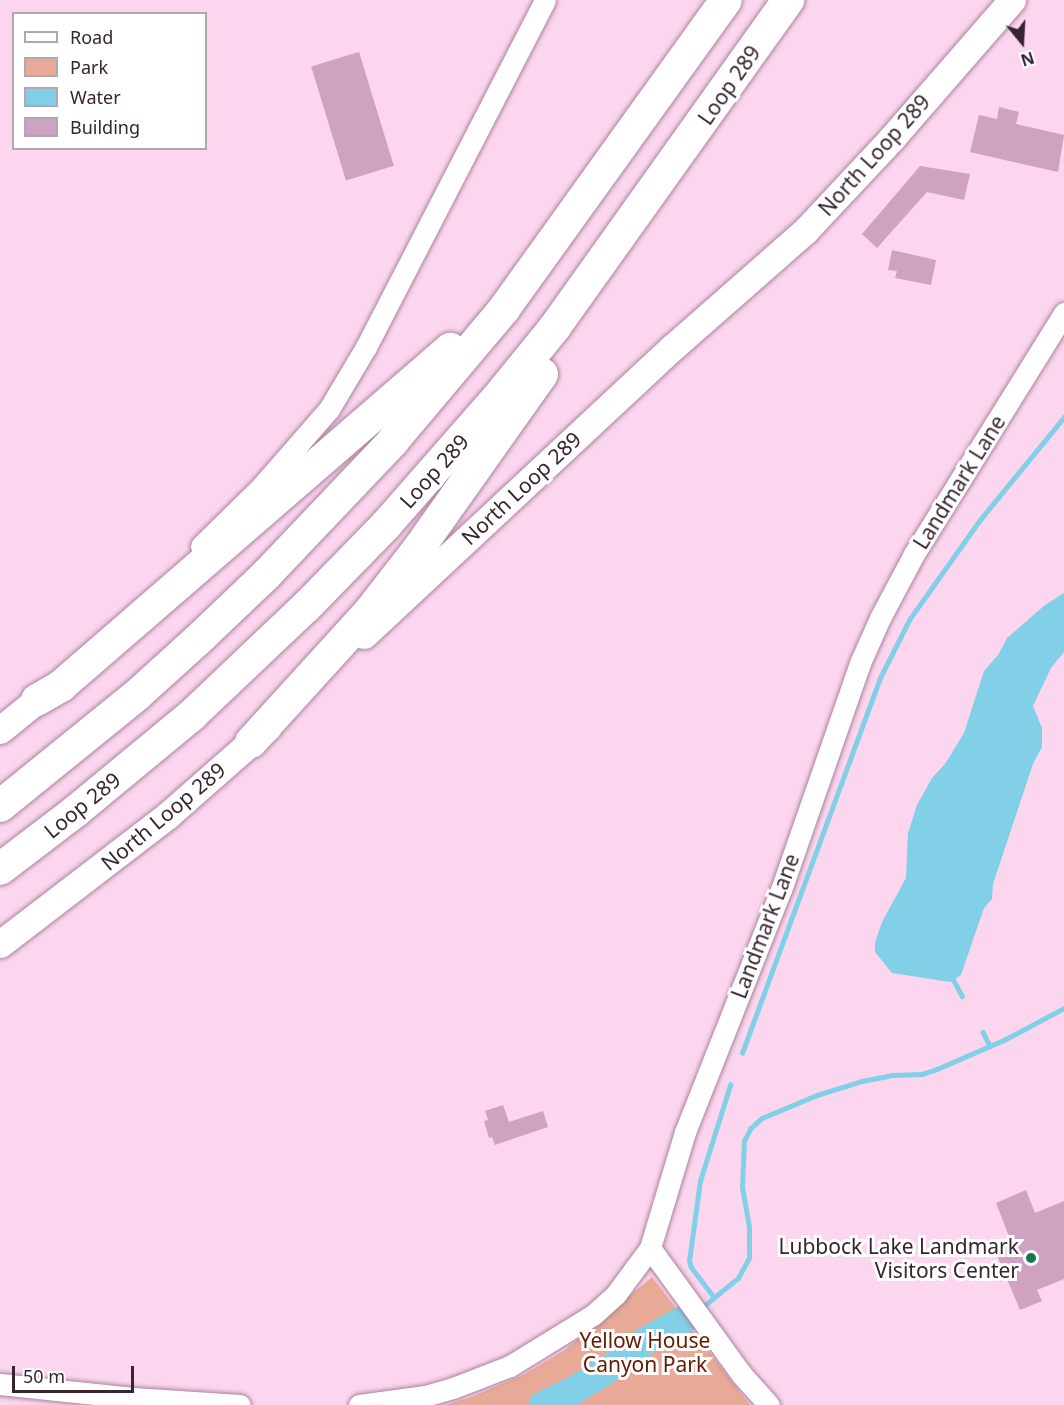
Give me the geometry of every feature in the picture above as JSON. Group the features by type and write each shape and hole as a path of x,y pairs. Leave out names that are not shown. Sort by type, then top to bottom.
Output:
{"highway":[{"path":"0,806 137,695 300,540 393,441 452,373 561,233 726,0"},
{"name":"Loop 289","path":"0,869 76,811 192,715 359,553 504,390 567,311 788,0"},
{"path":"251,742 370,611 419,548 587,306 676,160"},
{"path":"37,700 61,686 374,417 476,326 561,233"}],"main road":[{"name":"North Loop 289","path":"0,944 168,815 251,742 673,347 805,231 892,138 1012,0"},
{"path":"0,730 37,700"}],"street":[{"path":"37,700 56,679 173,573 262,486 329,409 366,347 545,0"},
{"name":"Landmark Lane","path":"359,1405 425,1396 510,1366 593,1315 616,1294 650,1248 686,1132 781,890 860,663 880,618 914,554 1064,313"},
{"path":"650,1248 742,1375 769,1405"},
{"path":"0,1384 133,1398 240,1405"}],"green space":[{"name":"Yellow House Canyon Park","path":"652,1277 750,1405 445,1405 469,1398 523,1375 565,1350"}],"water":[{"path":"1064,593 1064,652 1051,668 1033,706 1042,728 1042,747 1033,764 993,884 992,899 984,908 961,975 950,982 892,973 875,952 875,943 882,922 906,878 908,833 917,805 932,778 945,764 964,733 984,671 998,655 1007,638 1045,605"}],"building":[{"path":"359,52 394,166 346,180 311,67"},
{"path":"999,107 1019,112 1016,124 1064,135 1058,172 970,152 979,115 997,119"},
{"path":"920,166 970,174 964,200 927,192 877,248 862,234"},
{"path":"892,250 936,260 931,285 895,278 897,271 888,270"},
{"path":"503,1105 509,1122 543,1111 548,1127 495,1145 492,1137 489,1138 484,1121 488,1120 485,1111"},
{"name":"Lubbock Lake Landmark Visitors Center","path":"1026,1190 1035,1213 1064,1201 1064,1279 1037,1290 1042,1301 1020,1310 993,1246 1010,1239 996,1203"}],"waterway":[{"path":"742,1053 879,680 909,620 979,521 1064,417"},
{"path":"951,975 962,996"},
{"path":"705,1305 738,1278 749,1258 749,1227 742,1188 744,1141 750,1129 762,1118 817,1095 862,1081 892,1075 922,1074 937,1069 1006,1039 1064,1008"},
{"path":"983,1032 990,1046"},
{"path":"714,1298 689,1261 700,1181 730,1085"},
{"path":"543,1405 569,1393 622,1361 644,1342 688,1317"}],"place":[{"name":"Lubbock Lake Landmark Visitors Center","path":"1031,1258"}]}
